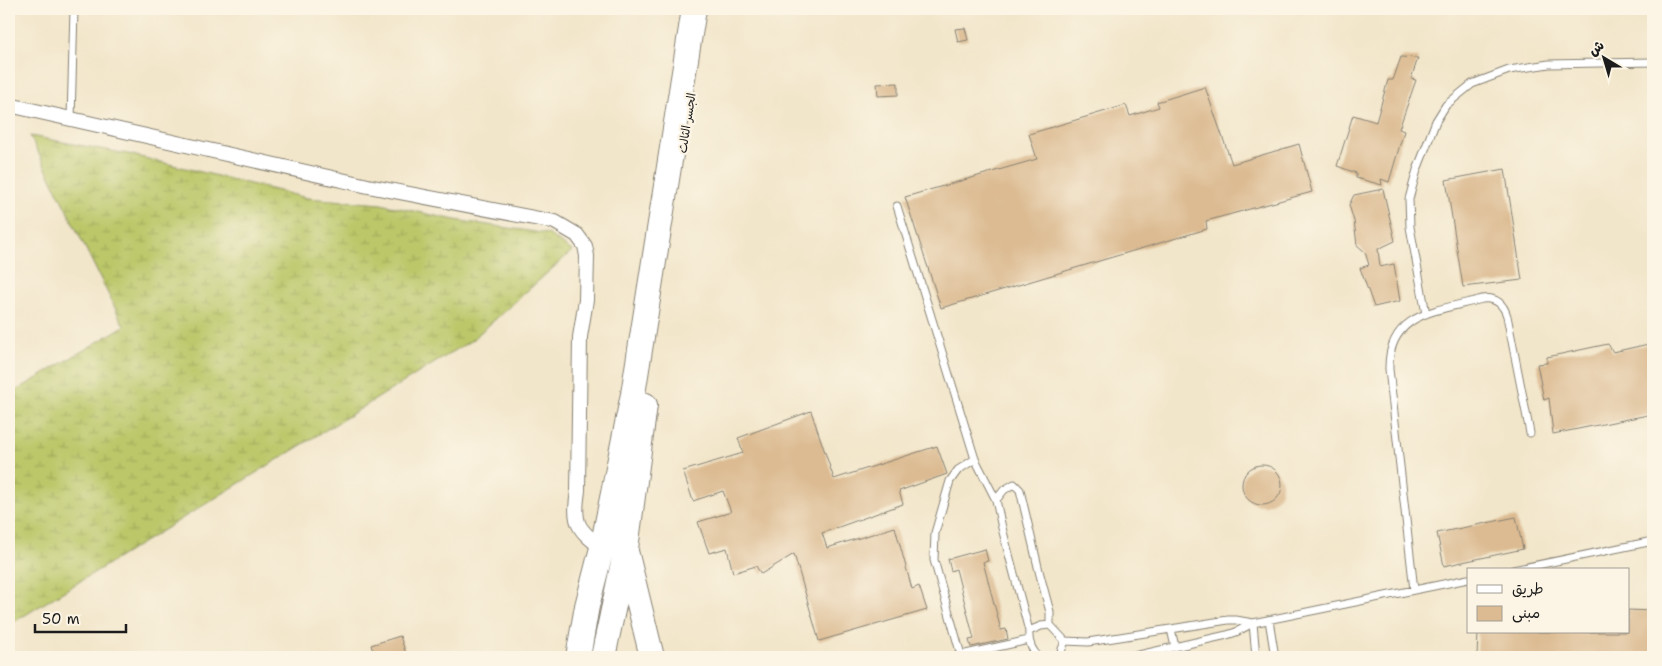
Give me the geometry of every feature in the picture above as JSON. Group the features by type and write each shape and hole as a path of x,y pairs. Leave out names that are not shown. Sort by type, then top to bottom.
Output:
{"highway":[{"name":"الجسر الثالث","path":"662,237 694,9"},
{"name":"الجسر الثالث","path":"662,237 706,9"},
{"path":"578,657 587,606 602,548 633,394 662,237"},
{"path":"604,657 626,549 662,237"},
{"path":"626,549 652,657"},
{"path":"568,657 587,606"}],"street":[{"path":"9,105 368,186 555,222 578,235 586,246 587,256 586,300 580,337 578,491 575,515 579,526 586,536 602,548"}],"lane":[{"path":"70,120 74,9"},
{"path":"1426,314 1410,227 1409,199 1417,170 1436,121 1446,105 1472,84 1510,70 1549,64 1653,62"},
{"path":"897,206 975,459 996,500 1030,632 1028,640 1033,652 1039,657"},
{"path":"1414,590 1389,370 1389,355 1393,341 1401,329 1412,320 1426,314 1489,298 1501,304 1507,316 1530,433"},
{"path":"961,655 934,560 935,533 950,481 958,470 975,459"},
{"path":"996,500 1004,490 1014,484 1020,490 1050,612 1050,625 1065,641 1088,642 1236,620 1253,623"},
{"path":"1523,568 1653,542"},
{"path":"1130,657 1236,632 1253,623 1467,579"},
{"path":"1269,620 1275,657"},
{"path":"1253,623 1256,657"},
{"path":"1030,632 1041,626 1050,625"},
{"path":"1171,629 1175,647"},
{"path":"952,657 1028,640"},
{"path":"1059,657 1065,641"}],"green space":[{"path":"30,136 128,154 307,198 381,204 455,220 548,234 572,251 472,340 9,625 9,395 124,326"}],"building":[{"path":"965,28 968,40 958,42 955,29"},
{"path":"1401,57 1418,58 1411,79 1416,80 1399,129 1404,131 1389,182 1381,179 1382,185 1356,178 1356,173 1337,166 1353,115 1376,122 1388,80 1393,80"},
{"path":"898,83 898,95 878,96 877,84"},
{"path":"1205,87 1232,164 1299,144 1312,192 1206,221 1207,229 941,308 905,197 1037,159 1029,134 1126,105 1130,116 1159,107 1157,102"},
{"path":"1505,169 1522,280 1463,287 1446,180"},
{"path":"1383,189 1395,241 1378,249 1380,267 1394,264 1400,301 1374,307 1360,268 1369,265 1365,252 1357,245 1354,221 1349,205 1354,195"},
{"path":"1653,343 1653,414 1553,434 1549,398 1544,400 1537,364 1547,363 1547,357 1608,344 1613,352"},
{"path":"811,411 834,479 937,446 947,474 899,491 903,504 822,533 827,548 895,527 912,589 919,586 927,610 819,641 794,554 761,574 756,566 733,573 727,548 709,553 698,522 731,512 723,491 693,501 683,471 743,453 738,438"},
{"path":"1266,465 1273,468 1279,474 1282,485 1281,493 1273,502 1266,505 1258,505 1251,502 1243,493 1242,481 1245,474 1254,466"},
{"path":"1516,517 1523,549 1444,566 1437,533"},
{"path":"985,549 988,561 983,562 1001,630 1006,629 1008,639 971,647 969,640 974,639 956,569 951,571 948,559"},
{"path":"1630,610 1653,611 1653,657 1477,657 1478,634 1630,634"},
{"path":"400,636 407,657 375,657 371,645"}]}
